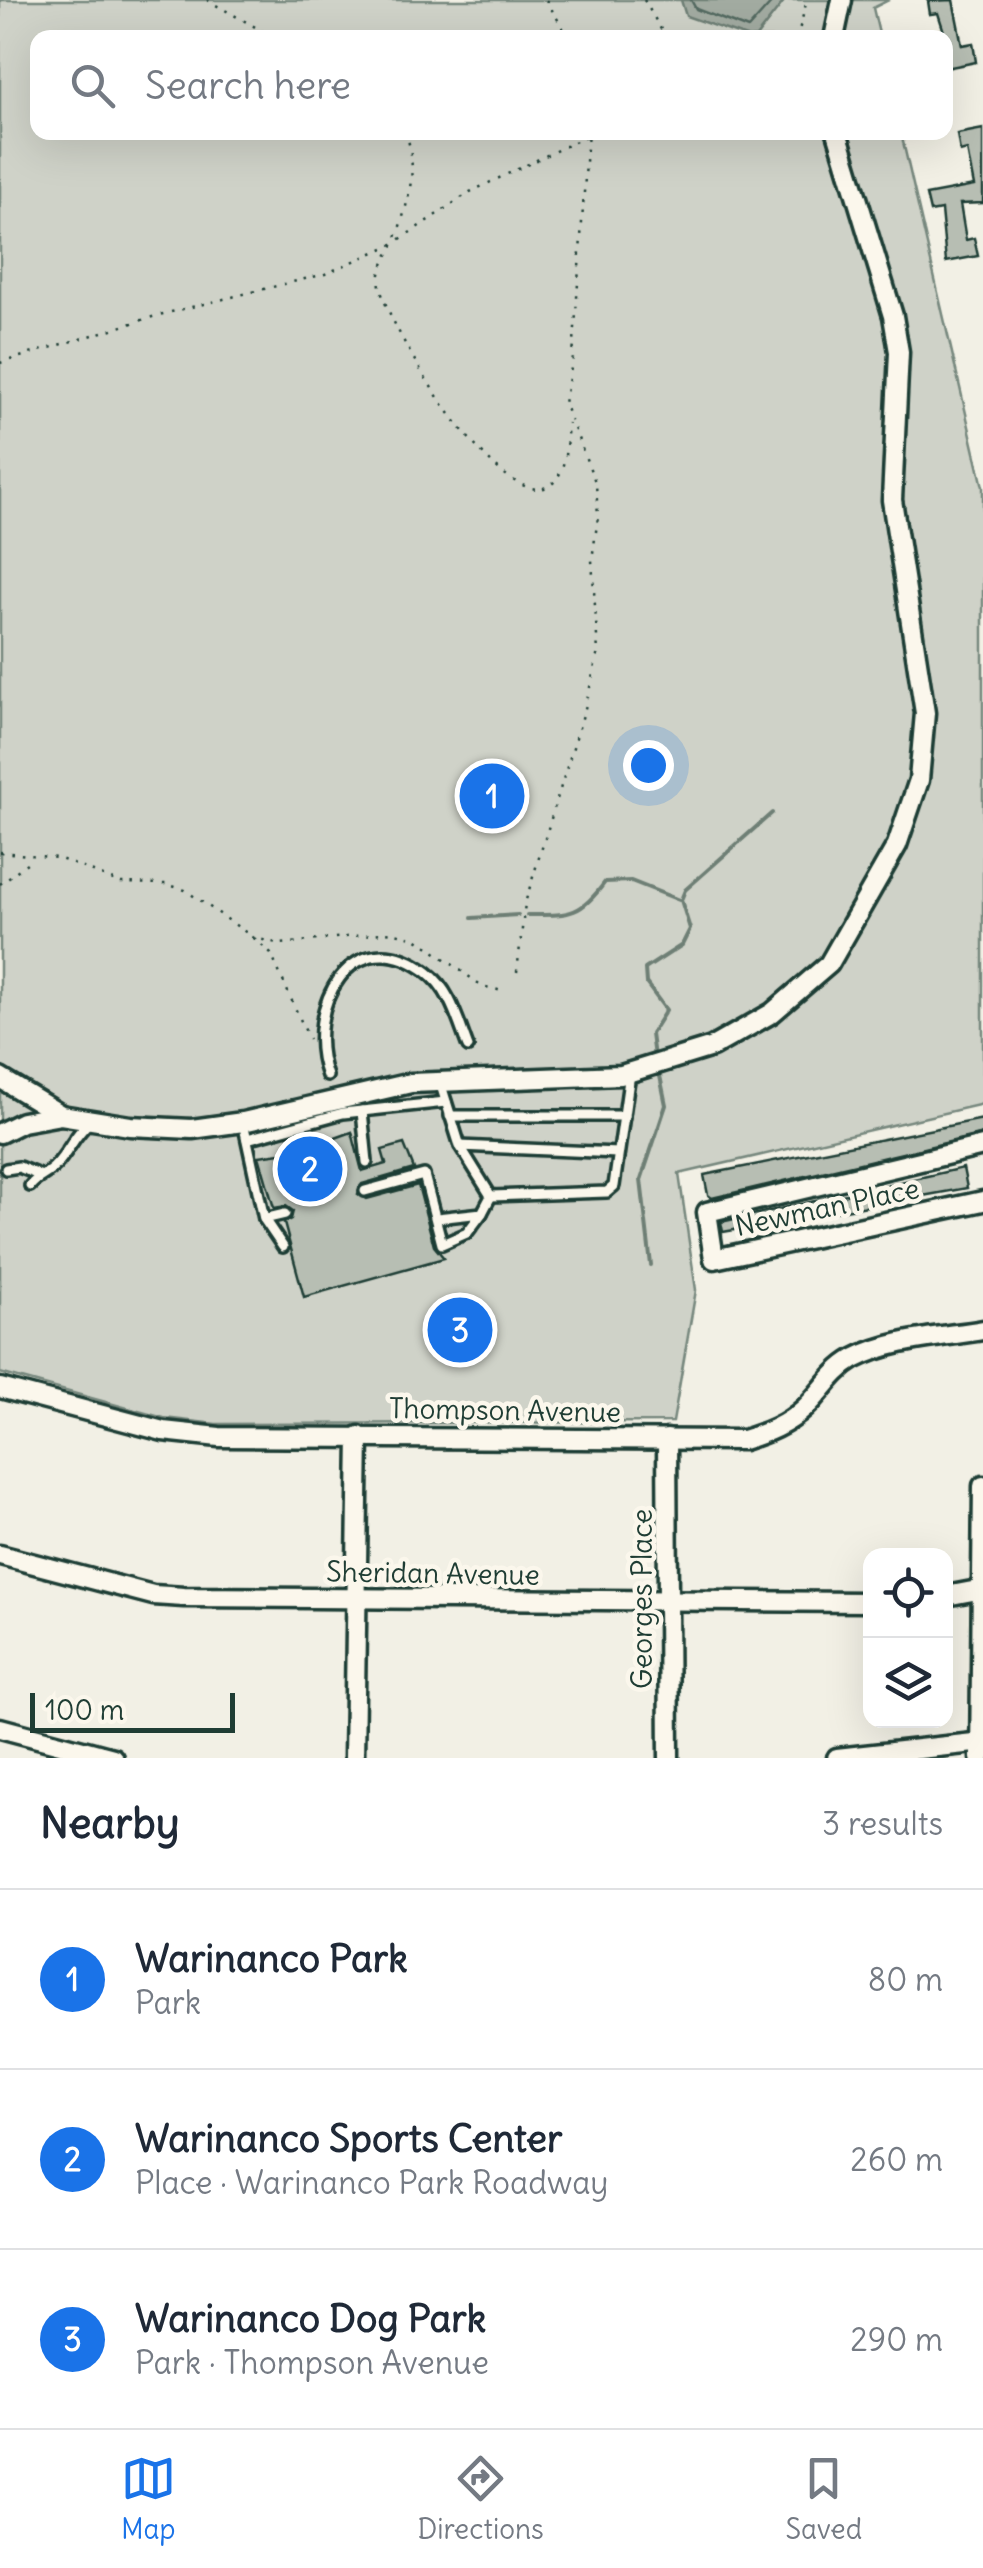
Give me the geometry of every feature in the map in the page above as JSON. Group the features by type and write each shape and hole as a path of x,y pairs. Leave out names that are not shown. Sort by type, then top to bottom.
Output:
{"street":[{"path":"836,30 842,0"},
{"path":"0,1134 22,1122 61,1115 245,1131 439,1080 635,1072 712,1046 772,1012 829,964 897,845 919,780 925,713 892,500 899,352 893,316 839,140"},
{"path":"0,1078 61,1115"},
{"name":"Newman Place","path":"983,1146 707,1212 714,1260 983,1200"},
{"name":"Thompson Avenue","path":"0,1388 162,1431 219,1437 743,1440 773,1431 804,1409 838,1370 856,1358 897,1345 983,1330"},
{"path":"354,1758 359,1436"},
{"name":"Georges Place","path":"667,1439 670,1758"},
{"path":"837,1758 981,1747 983,1486"},
{"name":"Sheridan Avenue","path":"0,1555 153,1595 671,1604 863,1602"},
{"path":"953,1595 982,1589"},
{"path":"0,1728 112,1758"}],"lane":[{"path":"327,1076 320,1058 320,1013 336,978 367,960 398,958 429,973 450,1000 468,1047"},
{"path":"492,1196 606,1192 614,1186 635,1072"},
{"path":"439,1080 460,1146 492,1196"},
{"path":"283,1247 264,1219 245,1131 362,1111 446,1102"},
{"path":"362,1111 367,1162"},
{"path":"450,1116 624,1116"},
{"path":"30,1186 39,1175 54,1168 74,1134 93,1120"},
{"path":"460,1146 618,1154"},
{"path":"6,1169 20,1167 39,1175"},
{"path":"365,1190 424,1175 442,1244 467,1234 492,1196"},
{"path":"436,1218 482,1213"},
{"path":"264,1219 286,1214"}],"path":[{"path":"207,0 261,30"},
{"path":"546,0 564,30"},
{"path":"644,0 661,30"},
{"path":"799,30 807,0"},
{"path":"408,140 414,154 413,172 393,244 382,263 380,286 401,339 442,404 491,464 520,485 538,489 553,484 562,469 568,422"},
{"path":"0,363 158,315 325,274 393,244 470,192 576,140"},
{"path":"518,972 526,903 586,705 598,652 592,560 598,517 596,484 568,422 564,403 572,358 588,140"},
{"path":"0,852 58,858 120,883 166,884 185,890 271,954 320,1058"},
{"path":"0,884 33,858"},
{"path":"254,938 281,944 391,932 416,938 482,986 502,991"}],"shaded area":[{"path":"0,0 889,0 873,8 878,30 30,30 30,140 903,140 983,487 983,1104 679,1174 696,1290 673,1422 216,1424 164,1418 0,1373"}],"water":[{"path":"681,0 785,0 761,30 726,30 686,16"}],"building":[{"path":"953,0 962,45 973,43 976,62 953,67 953,30 943,30 938,13 930,14 928,1"},
{"path":"983,129 983,203 960,204 966,240 974,238 978,256 946,262 941,210 930,212 926,195 974,186 967,150 960,152 957,134"},
{"path":"983,1119 983,1134 712,1198 708,1195 704,1175"},
{"path":"352,1132 362,1171 386,1164 382,1150 404,1144 414,1169 362,1184 358,1194 367,1199 418,1185 434,1246 444,1258 304,1297 284,1223 291,1219 293,1211 286,1206 274,1208 259,1156 288,1152 286,1145 314,1137 316,1145"},
{"path":"963,1168 967,1188 723,1232 721,1222"}],"waterway":[{"path":"654,1057 651,1034 666,1010 646,983 645,969 682,945 690,929 681,900 685,890 772,813"},
{"path":"527,915 572,912 588,902 605,882 631,881 679,900"},
{"path":"472,918 518,915"},
{"path":"651,1265 641,1180 666,1105 659,1071"}],"place":[{"name":"Warinanco Park","path":"492,796"},
{"name":"Warinanco Sports Center","path":"310,1169"},
{"name":"Warinanco Dog Park","path":"460,1330"}]}
